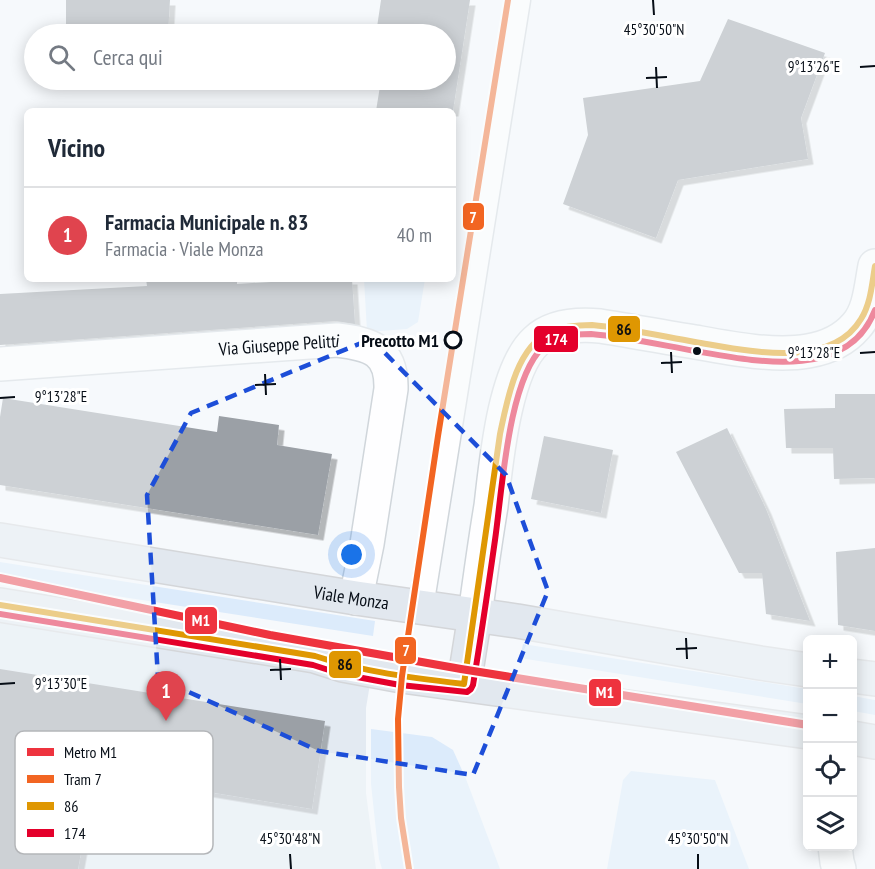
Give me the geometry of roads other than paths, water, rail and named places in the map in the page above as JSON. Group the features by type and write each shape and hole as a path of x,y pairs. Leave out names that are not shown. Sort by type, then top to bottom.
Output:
{"main road":[{"name":"Viale Monza","path":"0,540 803,669"},
{"path":"0,606 315,656 343,665 382,672 803,731"},
{"path":"465,684 475,615"},
{"path":"857,677 875,679"},
{"path":"857,739 875,742"}],"street":[{"path":"475,615 502,422 516,373 534,342 557,328 586,325 739,350 808,351 834,343 856,326 867,306 875,266"},
{"name":"Via Giuseppe Pelitti","path":"0,364 337,340 373,347 388,363 391,389 367,544 356,598"},
{"path":"836,851 839,869"}],"lane":[{"path":"421,607 518,0"}],"metro line":[{"name":"M1","path":"0,578 270,635 461,669 803,724"}],"tram line":[{"name":"7","path":"409,869 399,787 398,719 402,676 508,0"}],"place":[{"name":"Precotto M1","path":"453,340"},
{"name":"Farmacia Municipale n. 83","path":"166,721"}]}
